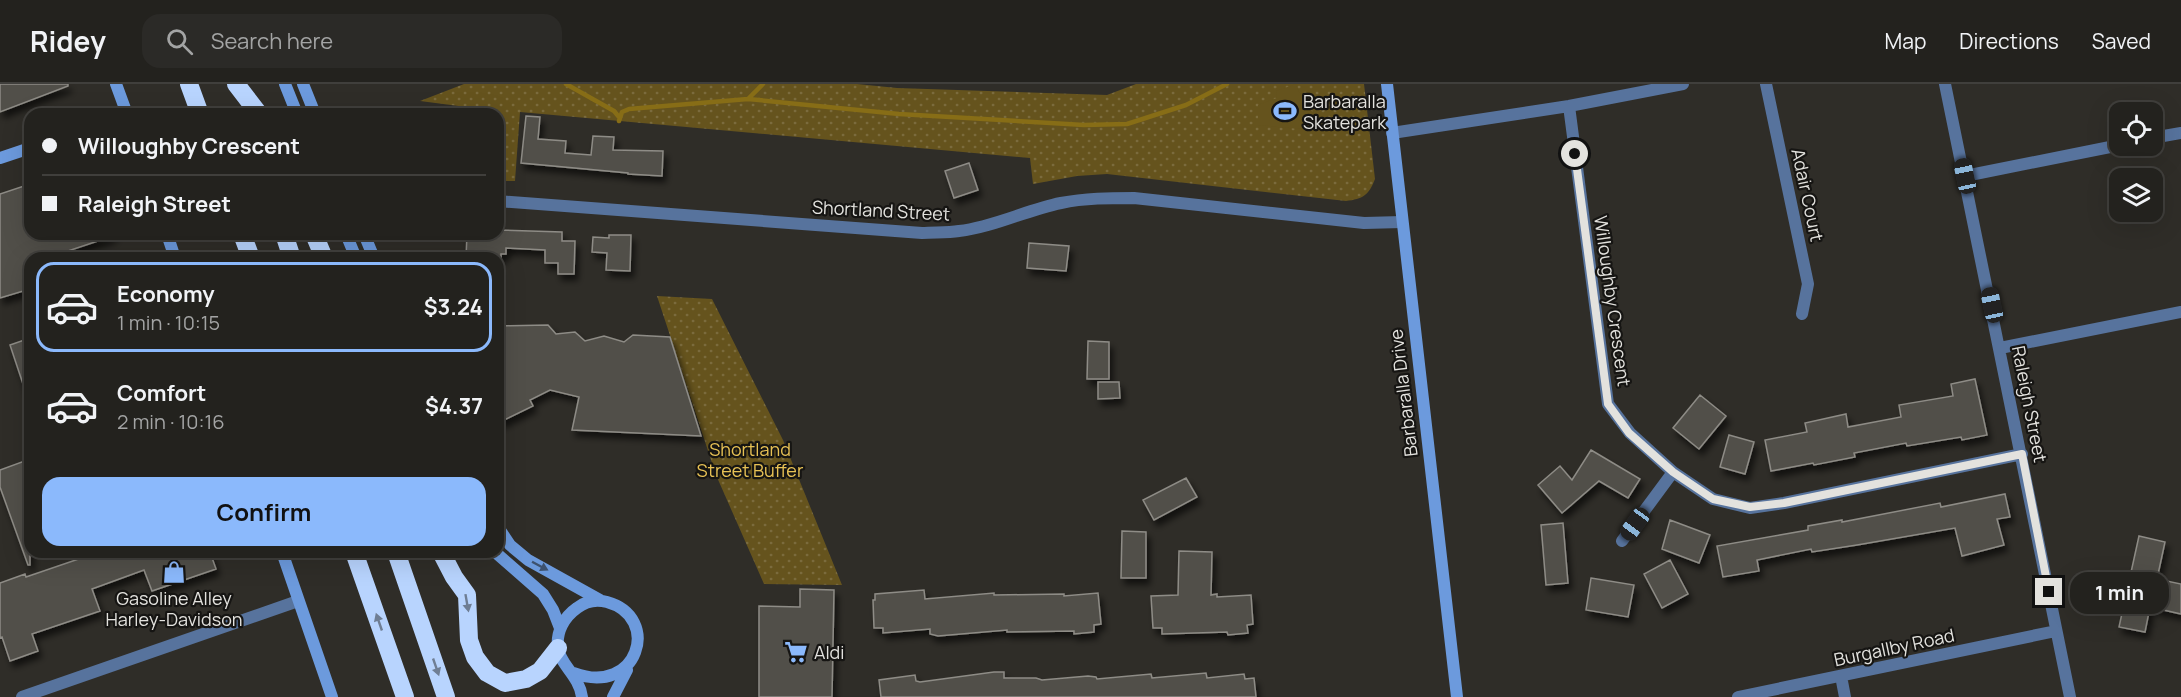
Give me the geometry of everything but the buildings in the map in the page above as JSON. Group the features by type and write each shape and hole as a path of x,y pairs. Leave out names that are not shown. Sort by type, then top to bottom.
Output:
{"highway":[{"path":"189,84 198,108"},
{"path":"233,84 240,108"},
{"path":"233,84 254,108"},
{"path":"356,558 405,697"},
{"path":"398,558 447,697"},
{"path":"444,558 454,578 467,595 469,640 475,657 487,673 505,683 526,679 540,671 558,648"}],"street":[{"path":"116,84 126,108"},
{"path":"285,84 295,108"},
{"path":"303,84 313,108"},
{"name":"Barbaralla Drive","path":"1386,84 1457,697"},
{"path":"1392,133 1569,106 1683,84"},
{"name":"Adair Court","path":"1766,84 1808,284 1802,314"},
{"name":"Raleigh Street","path":"1945,84 2070,697"},
{"name":"Willoughby Crescent","path":"1569,106 1608,404 1629,433 1673,472 1713,499 1750,507 1784,503 2022,454"},
{"path":"2163,136 2181,133"},
{"path":"1965,176 2109,147"},
{"path":"0,158 24,150"},
{"name":"Shortland Street","path":"504,201 922,233 959,231 1063,202 1101,198 1134,198 1364,223 1401,222"},
{"path":"2000,348 2181,312"},
{"path":"1622,541 1673,472"},
{"path":"504,536 510,545 528,560 600,600 621,608 634,622 638,635 636,655 613,697"},
{"path":"284,558 332,697"},
{"path":"502,558 543,594 560,628"},
{"path":"582,697 574,674 563,662 558,648 560,628 568,615 579,606 588,601 600,600"},
{"path":"22,697 298,601"},
{"name":"Burgallby Road","path":"1738,697 2056,631"},
{"path":"574,674 587,680 605,681 618,676 627,669"},
{"path":"1840,676 1845,697"}],"green space":[{"path":"464,84 857,84 897,88 1107,95 1136,84 1364,84 1375,179 1365,195 1346,201 1107,174 1077,176 1033,184 1030,158 520,112 515,181 504,181 504,108 474,108 420,101"},
{"name":"Barbaralla Skatepark","path":"1296,84 1299,92 1305,96 1314,116 1311,130 1258,125 1258,105 1277,98 1276,91"},
{"name":"Shortland Street Buffer","path":"657,296 712,299 783,440 842,585 764,584 716,475"}],"waterway":[{"path":"566,84 614,111 619,117"},
{"path":"748,99 763,84"},
{"path":"619,121 622,112 629,109 748,99 899,114 1084,125 1127,124 1186,105 1227,84"}],"place":[{"name":"Barbaralla Skatepark","path":"1285,111"},
{"name":"Gasoline Alley Harley-Davidson","path":"174,572"},
{"name":"Aldi","path":"796,652"}],"route":[{"path":"1575,154 1608,404 1629,433 1673,472 1713,499 1750,507 1784,503 2022,454 2049,592"}]}
